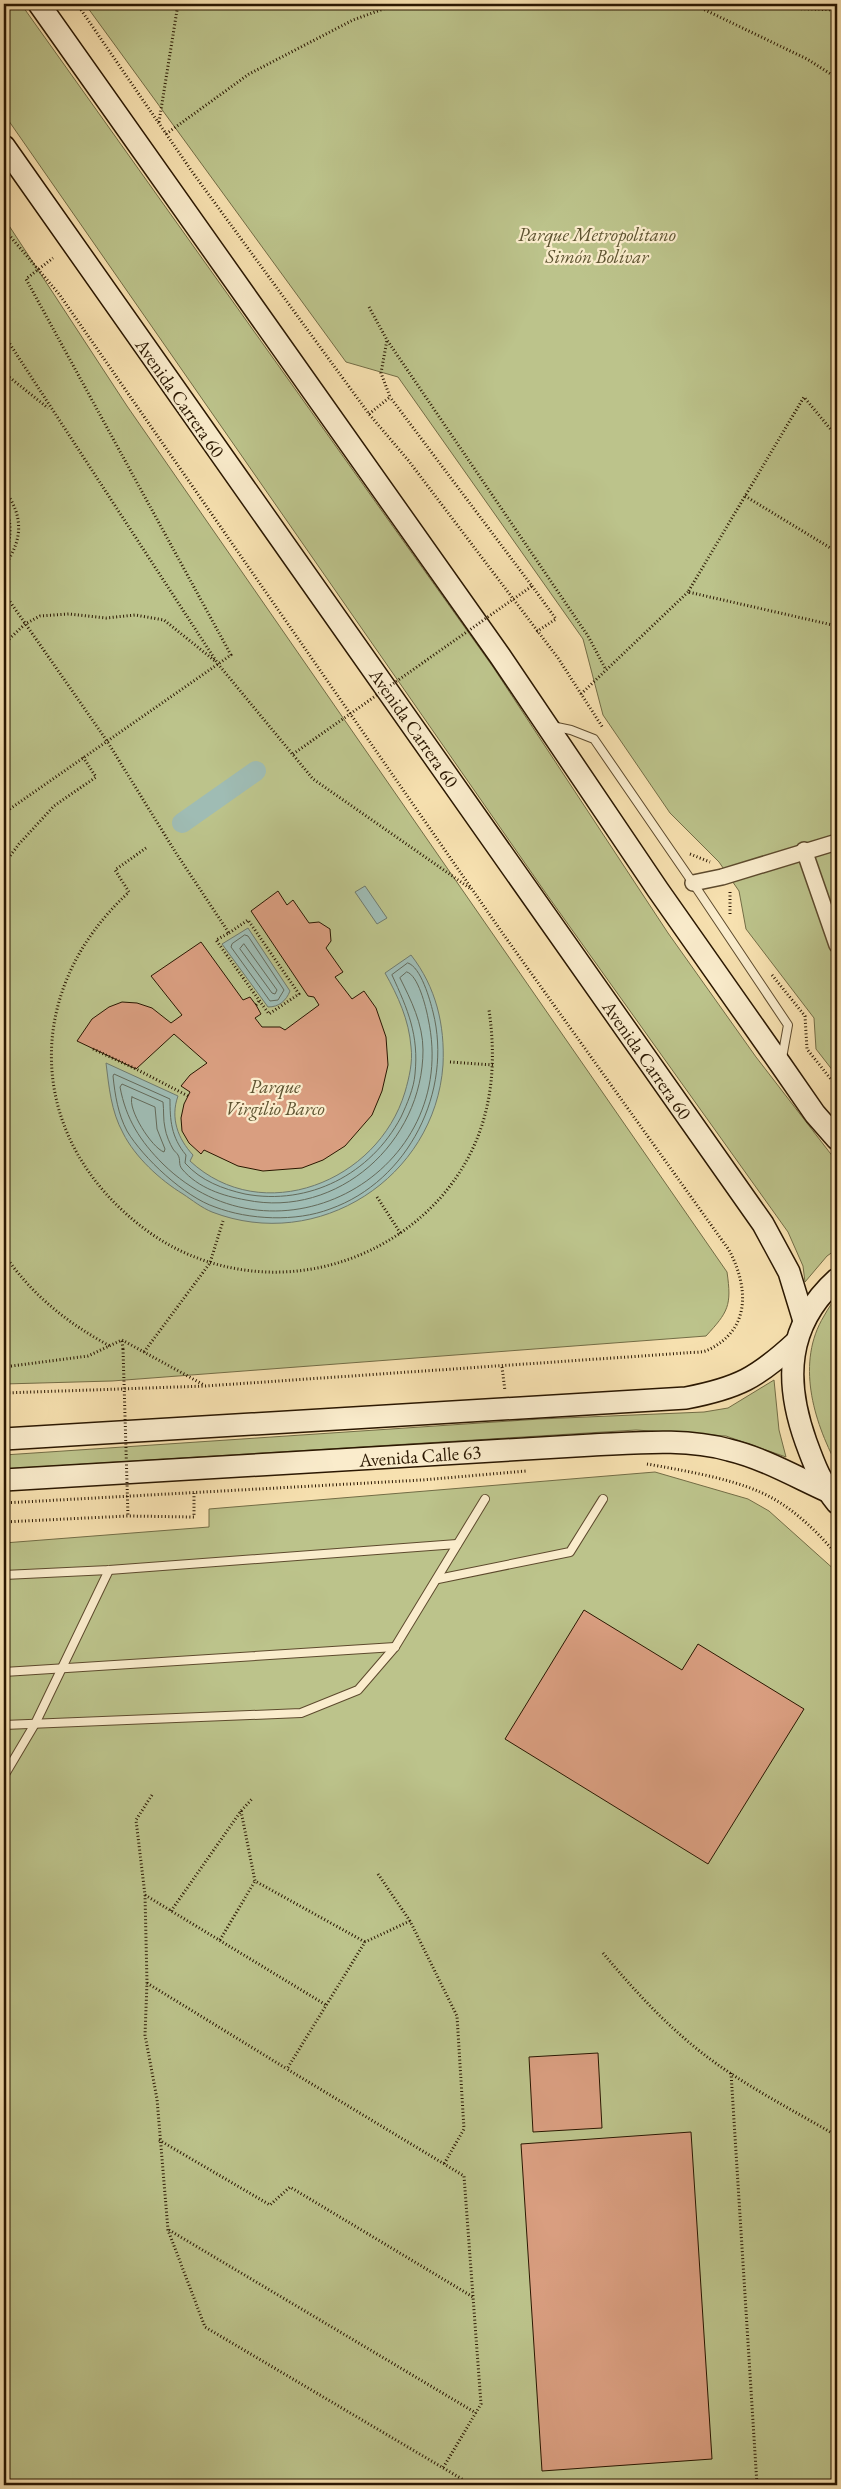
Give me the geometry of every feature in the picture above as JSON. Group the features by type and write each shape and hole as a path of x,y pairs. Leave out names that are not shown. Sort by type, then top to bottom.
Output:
{"main road":[{"path":"39,4 547,726 658,890 815,1114 837,1139"},
{"name":"Avenida Carrera 60","path":"4,146 763,1224 789,1272 804,1321"},
{"path":"832,1497 812,1460 800,1425 793,1392 792,1365 796,1342 804,1321 814,1305 837,1279"},
{"path":"4,1439 686,1398 734,1386 757,1376 796,1342"},
{"name":"Avenida Calle 63","path":"4,1480 592,1445 671,1443 705,1445 730,1450 832,1497"}],"street":[{"path":"693,883 722,877 804,850 837,842"},
{"path":"804,850 837,945"}],"lane":[{"path":"547,726 570,730 594,739 788,1026 781,1065"},
{"path":"4,1725 36,1722 301,1713 358,1690 395,1647 438,1579 485,1498"},
{"path":"438,1579 570,1552 604,1499"},
{"path":"4,1575 109,1570 457,1544"},
{"path":"4,1776 36,1722 109,1570"},
{"path":"4,1672 395,1647"}],"path":[{"path":"77,4 166,134 369,414 408,460"},
{"path":"159,123 178,4"},
{"path":"166,134 249,74 354,20 397,4"},
{"path":"663,4 701,8 758,7 837,10"},
{"path":"701,8 807,59 837,78"},
{"path":"4,229 59,294 473,891 729,1250 740,1270 744,1292 744,1307 735,1326 725,1338 708,1350 206,1386 4,1393"},
{"path":"4,813 230,655 26,279 53,258"},
{"path":"369,307 388,340 588,636 606,670"},
{"path":"4,335 52,412 218,664 292,755 313,779 473,891"},
{"path":"388,340 381,373 390,397 556,619 536,632"},
{"path":"4,372 52,412"},
{"path":"369,414 390,397"},
{"path":"581,694 688,592 804,397 837,437"},
{"path":"4,490 18,512 19,532 14,553 4,566"},
{"path":"745,496 837,552"},
{"path":"4,503 10,519 10,536 4,554"},
{"path":"292,755 533,587"},
{"path":"688,592 837,626"},
{"path":"4,593 106,741 229,933"},
{"path":"4,644 25,624 40,616 53,614 106,618 135,615 150,616 164,620 174,626 218,664"},
{"path":"4,864 19,844 54,806 96,777 83,757"},
{"path":"146,848 114,870 129,892 110,910 92,932 70,969 56,1011 51,1051 54,1089 62,1120 75,1151 87,1171 128,1217 159,1240 186,1254 210,1263 259,1272 294,1272 322,1267 353,1258 401,1234 433,1206 452,1184 470,1154 483,1122 494,1065 489,1010"},
{"path":"248,920 299,994 270,1014 259,1001 216,940 248,920"},
{"path":"256,1005 259,1001"},
{"path":"93,1049 188,1096"},
{"path":"450,1062 494,1065"},
{"path":"376,1197 401,1234"},
{"path":"144,1352 210,1263 223,1221"},
{"path":"4,1254 36,1295 64,1319 110,1346"},
{"path":"122,1340 206,1386"},
{"path":"4,1367 88,1356 122,1340"},
{"path":"122,1340 128,1516"},
{"path":"644,1463 689,1472 759,1491 804,1520 837,1555"},
{"path":"4,1522 128,1516 194,1517 194,1470"},
{"path":"4,1503 422,1480 527,1471"},
{"path":"152,1795 136,1820 145,1895 147,1983 145,2036 157,2099 168,2230 206,2327 472,2485"},
{"path":"171,1911 241,1811 252,1799"},
{"path":"220,1940 256,1881 241,1811"},
{"path":"378,1874 410,1920 457,2016 464,2129 444,2164"},
{"path":"256,1881 365,1942"},
{"path":"145,1895 326,2005"},
{"path":"287,2069 365,1942 410,1920"},
{"path":"603,1953 660,2016 685,2040 731,2073 837,2136"},
{"path":"147,1983 464,2176 481,2404 444,2468"},
{"path":"731,2073 757,2485"},
{"path":"159,2140 270,2205 290,2187 473,2297"},
{"path":"168,2230 476,2413"}],"green space":[{"path":"4,4 21,4 493,667 668,933 756,1057 837,1162 837,1249 827,1256 805,1282 803,1266 788,1232 545,892 4,114"},
{"name":"Parque Metropolitano Simón Bolívar","path":"85,4 837,4 837,1076 816,1049 814,1018 746,929 739,891 719,862 670,813 603,715 583,639 398,377 346,362"},
{"name":"Parque Virgilio Barco","path":"4,218 127,406 727,1272 729,1293 727,1308 706,1336 112,1381 4,1384"},
{"path":"837,1297 837,1465 828,1448 815,1410 809,1371 811,1352 816,1334 827,1311"},
{"path":"774,1380 779,1430 786,1457 726,1436 636,1430 4,1469 4,1455 540,1419 704,1412 728,1408"},
{"path":"655,1472 748,1499 769,1511 837,1572 837,2485 4,2485 4,1543 209,1527 209,1509"}],"water":[{"path":"365,886 387,918 377,924 355,892"},
{"path":"248,928 290,991 279,1005 268,1007 222,944"},
{"path":"411,955 420,967 433,993 442,1035 443,1065 435,1105 418,1141 394,1172 364,1196 330,1213 292,1222 252,1222 212,1212 201,1206 157,1175 134,1151 119,1125 113,1108 106,1063 178,1096 175,1120 183,1142 193,1155 190,1161 219,1181 250,1191 283,1192 314,1185 344,1171 370,1150 391,1124 405,1092 411,1064 410,1037 402,1008 385,973"}],"building":[{"path":"278,891 287,905 293,900 309,923 319,922 330,929 331,941 326,948 343,972 335,977 352,999 364,991 376,1008 386,1037 388,1065 382,1091 372,1115 345,1146 323,1160 302,1168 263,1171 238,1166 204,1150 201,1154 189,1143 182,1131 181,1118 184,1104 190,1092 181,1086 190,1075 207,1063 174,1034 136,1069 77,1041 92,1019 109,1007 122,1002 137,1003 152,1008 171,1023 182,1015 151,976 201,942 243,1000 250,997 256,1005 261,1014 255,1018 262,1027 280,1027 285,1030 319,1005 314,997 308,996 251,911"},
{"path":"584,1610 682,1670 698,1644 804,1709 708,1864 505,1739"},
{"path":"598,2053 602,2128 533,2132 529,2057"},
{"path":"691,2132 712,2459 542,2471 521,2144"}],"waterway":[{"path":"182,823 256,771"}]}
